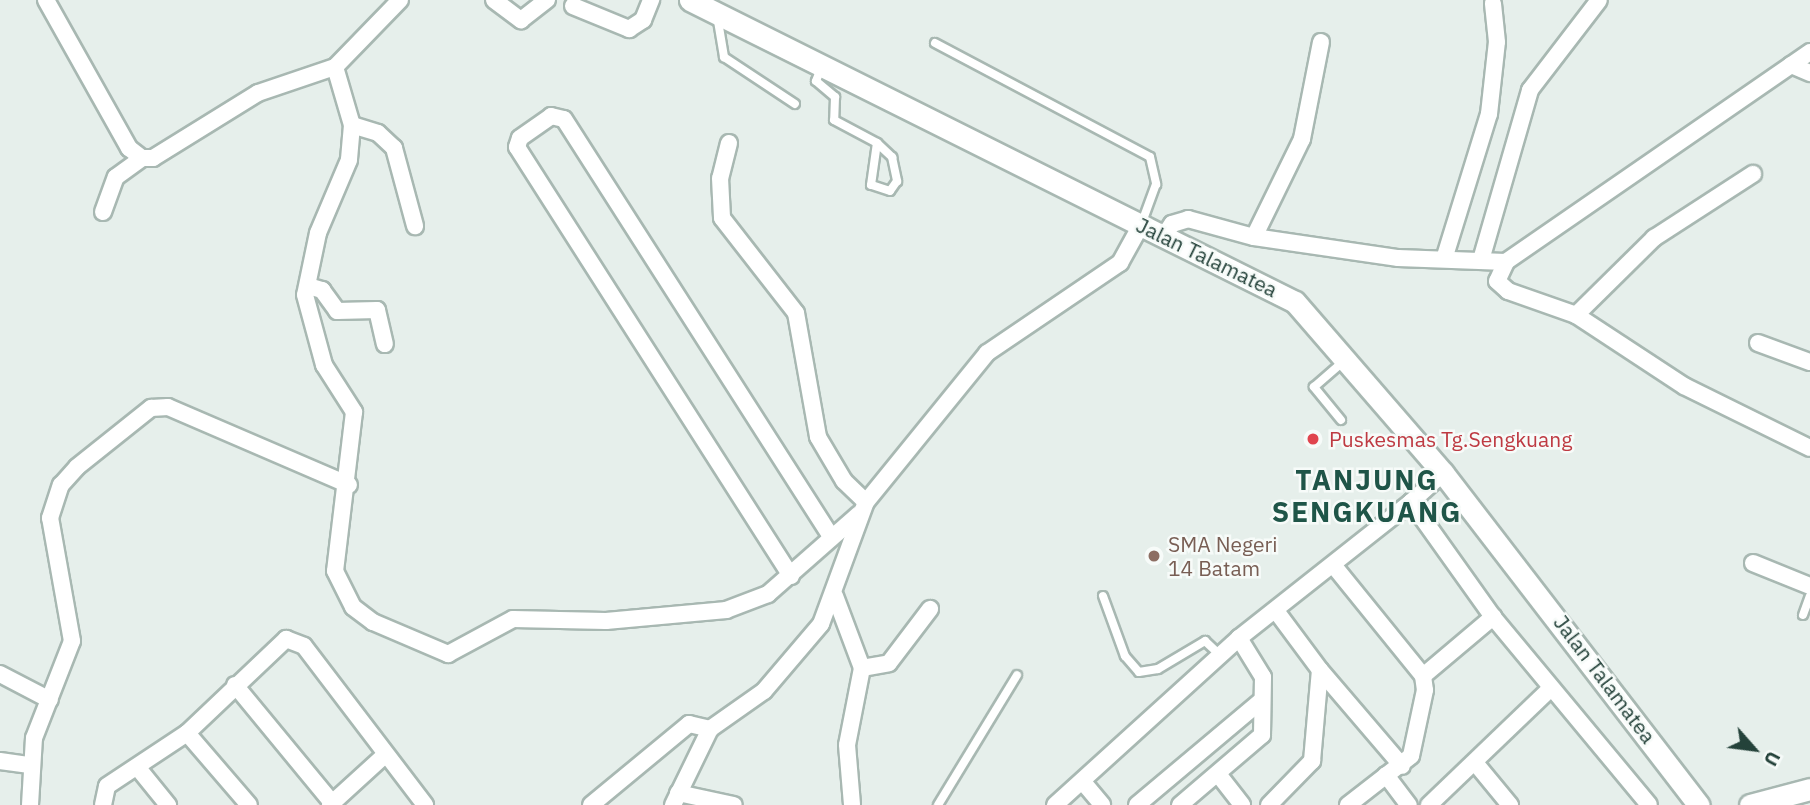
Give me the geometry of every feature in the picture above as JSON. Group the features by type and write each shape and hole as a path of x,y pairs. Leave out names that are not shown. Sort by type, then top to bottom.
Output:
{"street":[{"path":"46,0 129,148 142,158 153,159 258,93 335,66 400,0"},
{"path":"494,0 521,20 547,0"},
{"path":"573,6 629,29 643,20 651,0"},
{"name":"Jalan Talamatea","path":"690,0 821,68 1285,295 1349,357 1443,472 1699,805"},
{"path":"1480,260 1530,90 1599,0"},
{"path":"1445,256 1489,114 1497,42 1493,3"},
{"path":"1254,237 1302,139 1321,42"},
{"path":"1163,237 1172,224 1188,219 1254,237 1398,258 1445,256 1506,262 1810,51"},
{"path":"1791,65 1810,73"},
{"path":"335,66 352,125 349,160 318,233 308,286 324,365 354,412 349,485 336,581 373,622 436,652 459,652 513,619 606,621 726,610 768,594 791,576 830,535 862,508 987,353 1120,263 1141,225"},
{"path":"791,576 517,147 520,138 551,116 564,119 830,535"},
{"path":"352,125 379,133 394,148 415,226"},
{"path":"729,144 720,178 722,218 796,313 818,437 862,508"},
{"path":"103,212 116,177 142,158"},
{"path":"1576,315 1654,238 1753,174"},
{"path":"1506,262 1499,286 1576,315 1684,386 1810,448"},
{"path":"308,286 322,290 337,311 377,310 385,344"},
{"path":"1758,343 1810,362"},
{"path":"30,805 30,765 72,641 55,569 54,498 77,467 150,408 175,408 349,485"},
{"path":"1055,805 1239,638 1277,612 1334,566 1443,472"},
{"path":"1411,502 1493,617 1649,805"},
{"path":"734,805 676,799 710,729 773,681 802,650 835,596 862,508"},
{"path":"1754,564 1810,586"},
{"path":"1334,566 1423,676 1419,739 1402,766 1385,775 1348,805"},
{"path":"835,596 862,668 847,745 852,805"},
{"path":"862,668 889,663 930,609"},
{"path":"1277,612 1320,670 1402,766"},
{"path":"1423,676 1493,617"},
{"path":"1180,805 1260,741 1263,677 1239,638"},
{"path":"103,805 107,786 138,768 187,733 280,641 298,643 425,805"},
{"path":"1269,805 1311,761 1320,670"},
{"path":"0,674 50,700"},
{"path":"235,685 332,804 385,755"},
{"path":"1429,805 1476,765 1551,688"},
{"path":"1137,805 1262,700"},
{"path":"591,805 689,724 710,729"},
{"path":"187,733 249,805"},
{"path":"0,761 30,765"},
{"path":"1476,765 1510,805"},
{"path":"138,768 168,805"},
{"path":"1218,774 1242,805"},
{"path":"1385,775 1409,805"},
{"path":"1083,782 1101,805"},
{"path":"1750,805 1810,789"}],"lane":[{"path":"717,15 724,57 795,104"},
{"path":"935,43 1150,157 1156,184 1141,225"},
{"path":"821,68 816,81 835,97 834,120 877,143 897,169 890,191 871,185 877,143"},
{"path":"1341,420 1314,387 1349,357"},
{"path":"1103,596 1125,656 1139,672 1158,669 1205,641 1220,655"},
{"path":"1803,615 1810,596"},
{"path":"938,805 1017,676"}],"place":[{"name":"Puskesmas Tg.Sengkuang","path":"1313,439"},
{"name":"SMA Negeri 14 Batam","path":"1154,556"}],"district":[{"name":"TANJUNG SENGKUANG","path":"1367,496"}]}
